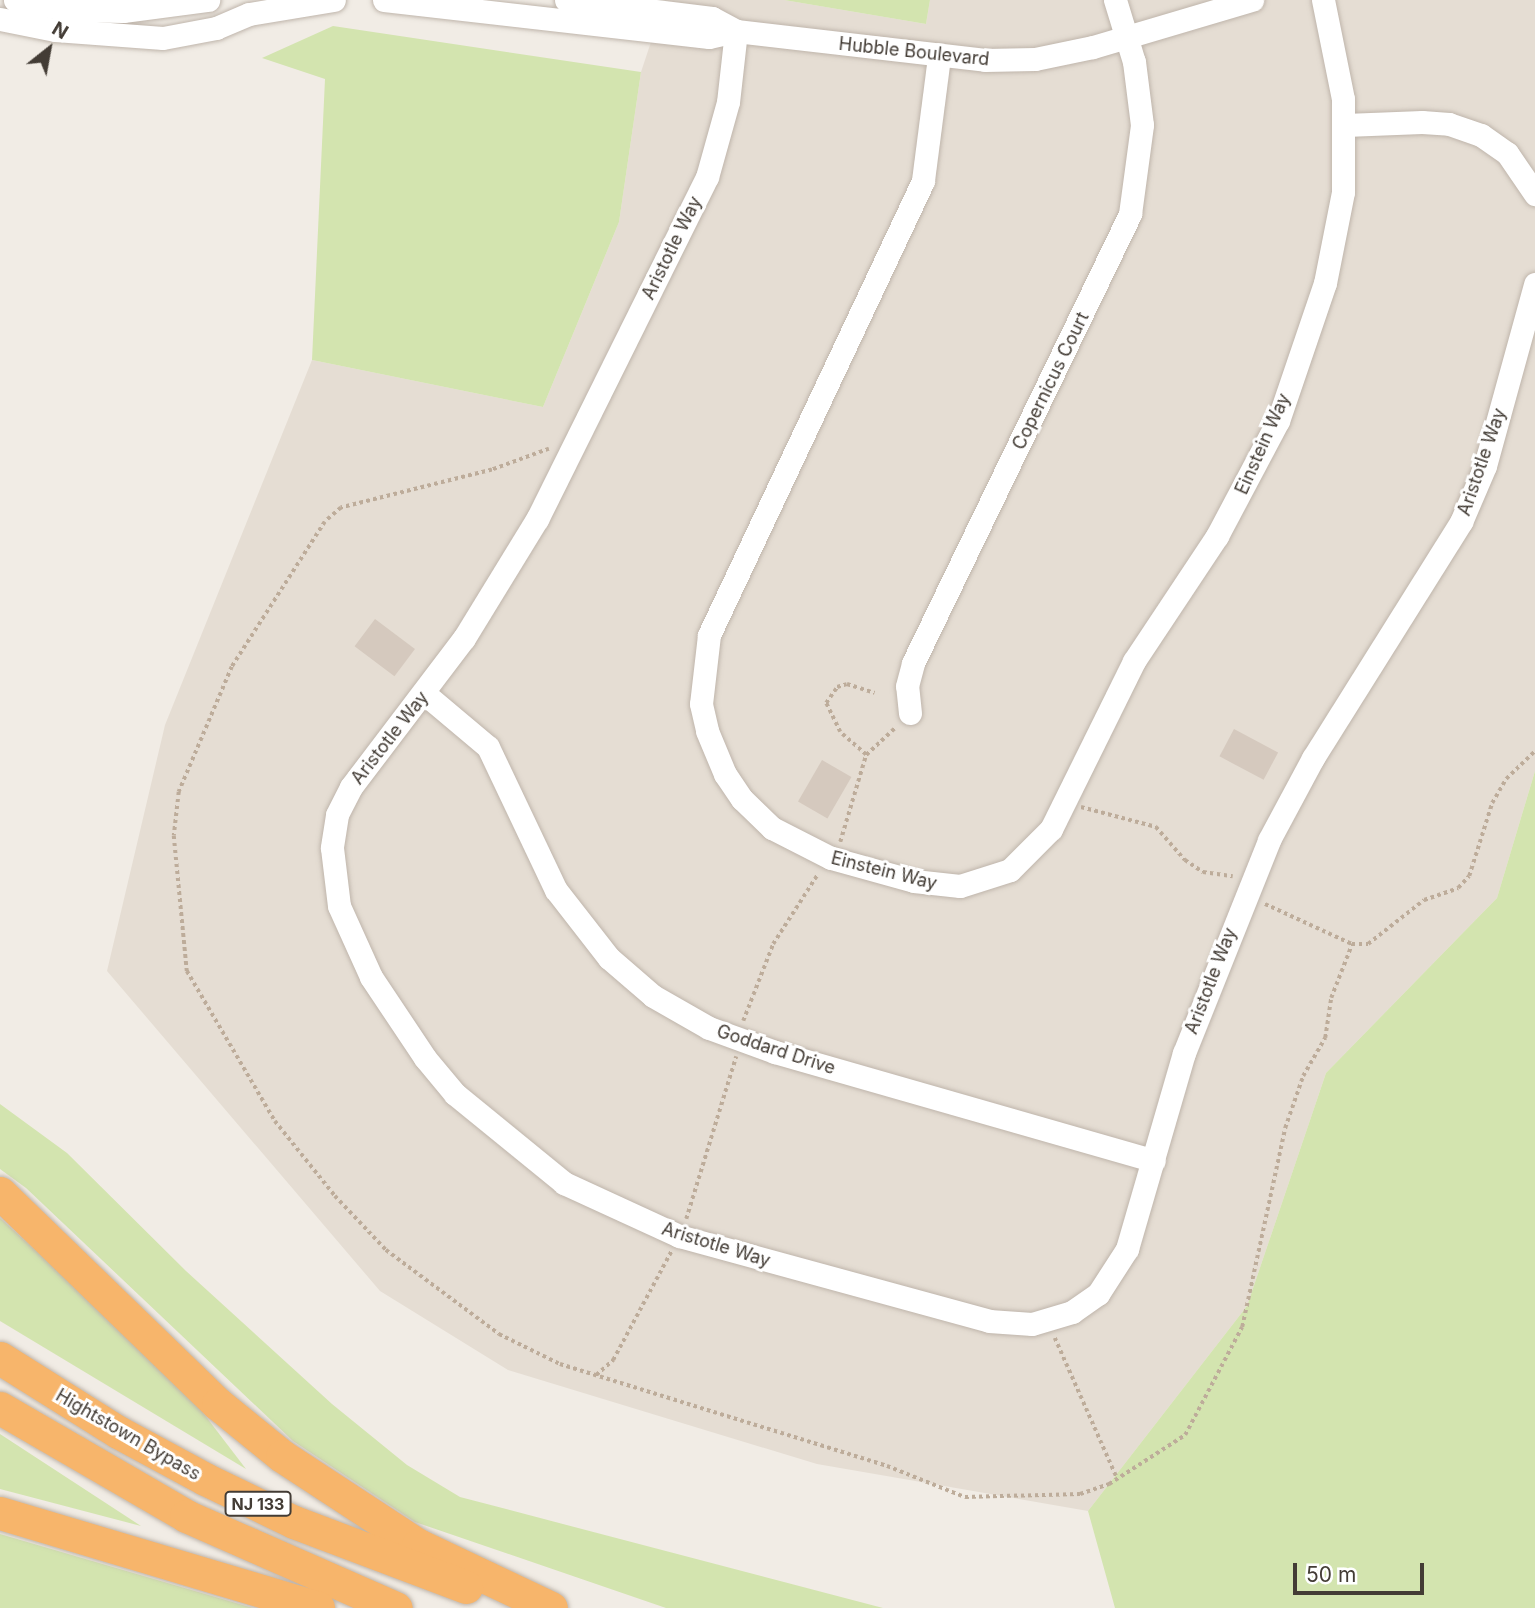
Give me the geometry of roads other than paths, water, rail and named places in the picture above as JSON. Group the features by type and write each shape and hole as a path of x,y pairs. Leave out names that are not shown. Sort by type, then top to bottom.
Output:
{"highway":[{"path":"0,1193 218,1404 282,1456 418,1545 551,1608"},
{"name":"Hightstown Bypass","path":"0,1358 118,1432 294,1522 439,1579 536,1608"},
{"name":"NJ 133","path":"0,1408 186,1516 396,1608"},
{"path":"0,1513 318,1608"}],"street":[{"path":"15,0 70,10 200,8 249,13 334,0"},
{"name":"Hubble Boulevard","path":"384,0 709,37 736,32 939,57 1035,60 1125,38 1252,0"},
{"name":"Hubble Boulevard","path":"566,0 712,18 736,32"},
{"name":"Copernicus Court","path":"910,713 908,686 913,663 1130,215 1142,125 1137,78 1115,0"},
{"name":"Einstein Way","path":"939,57 928,151 913,206 709,635 703,667 701,704 707,731 725,774 764,822 797,844 831,858 914,881 960,886 1010,870 1031,854 1066,801 1135,661 1217,536 1278,421 1336,242 1345,125 1337,54 1324,0"},
{"path":"109,35 200,8"},
{"path":"0,19 109,35 163,38 216,28 249,13"},
{"name":"Aristotle Way","path":"736,32 728,102 707,177 537,519 425,694 351,786 337,815 332,874 339,906 371,977 425,1058 487,1125 564,1183 679,1236 989,1321 1016,1325 1048,1320 1080,1306 1118,1269 1154,1161 1184,1053 1247,889 1313,758 1461,522 1485,466 1535,284"},
{"path":"1345,125 1422,122 1470,131 1507,153 1535,194"},
{"name":"Goddard Drive","path":"425,694 488,747 503,769 539,859 581,927 653,996 739,1040 1154,1161"}]}
